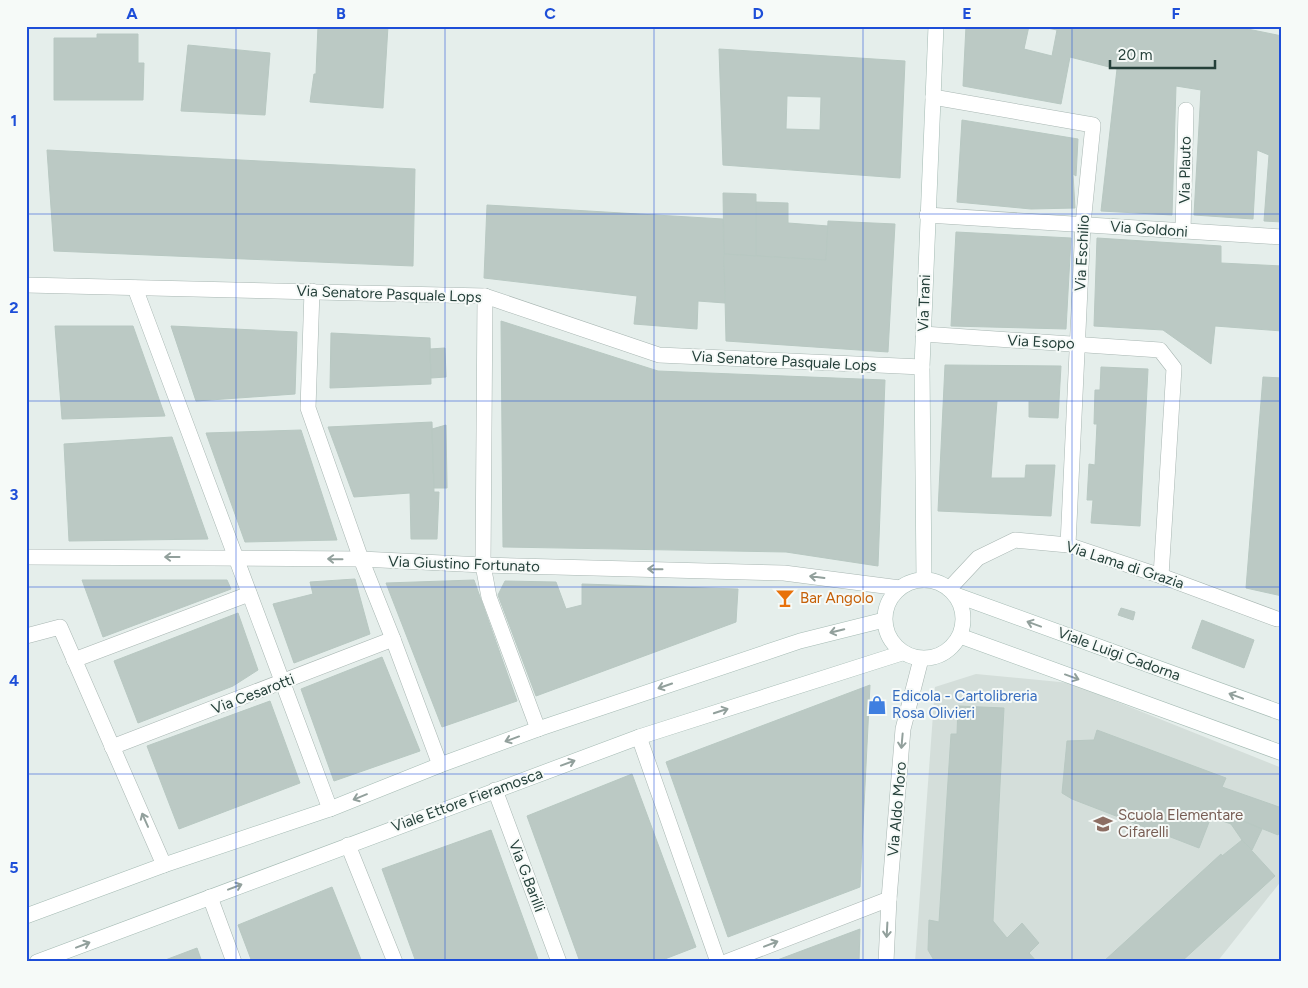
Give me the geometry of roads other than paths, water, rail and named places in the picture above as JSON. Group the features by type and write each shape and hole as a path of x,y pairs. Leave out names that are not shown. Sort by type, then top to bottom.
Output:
{"street":[{"name":"Via Trani","path":"924,580 922,367 936,26"},
{"name":"Via Eschilio","path":"933,97 1093,125 1083,224 1068,545"},
{"name":"Via Plauto","path":"1183,231 1186,110"},
{"name":"Via Goldoni","path":"927,215 1282,237"},
{"name":"Via Senatore Pasquale Lops","path":"26,285 485,296 659,355 922,367"},
{"path":"135,288 330,809"},
{"path":"312,291 308,408 361,559 394,639 440,765"},
{"path":"485,296 483,565 489,597 538,729"},
{"name":"Via Esopo","path":"923,334 1160,350 1174,368 1162,576"},
{"name":"Via Lama di Grazia","path":"952,592 978,558 1015,540 1068,545 1162,576 1277,619 1282,619"},
{"name":"Via Giustino Fortunato","path":"26,557 361,559 483,565 784,573 900,588"},
{"path":"924,580 916,580 900,588 887,604 884,620 886,633 902,653 921,659 946,653 960,636 963,627 962,609 952,592"},
{"name":"Viale Luigi Cadorna","path":"924,580 942,584 952,592 1282,713"},
{"path":"74,660 249,594"},
{"path":"26,916 164,865 330,809 440,765 538,729 800,640 884,620"},
{"path":"26,636 60,627 164,865"},
{"path":"960,636 1282,753"},
{"name":"Via Cesarotti","path":"112,747 394,639"},
{"name":"Viale Ettore Fieramosca","path":"37,962 639,737 902,653"},
{"name":"Via Aldo Moro","path":"886,962 889,899 903,729 921,659"},
{"path":"639,737 718,962"},
{"name":"Via G.Barilli","path":"495,790 559,962"},
{"path":"348,845 395,962"},
{"path":"210,897 234,962"},
{"path":"726,962 889,899"}],"place":[{"name":"Bar Angolo","path":"785,598"},
{"name":"Edicola - Cartolibreria Rosa Olivieri","path":"877,705"},
{"name":"Scuola Elementare Cifarelli","path":"1103,824"}]}
